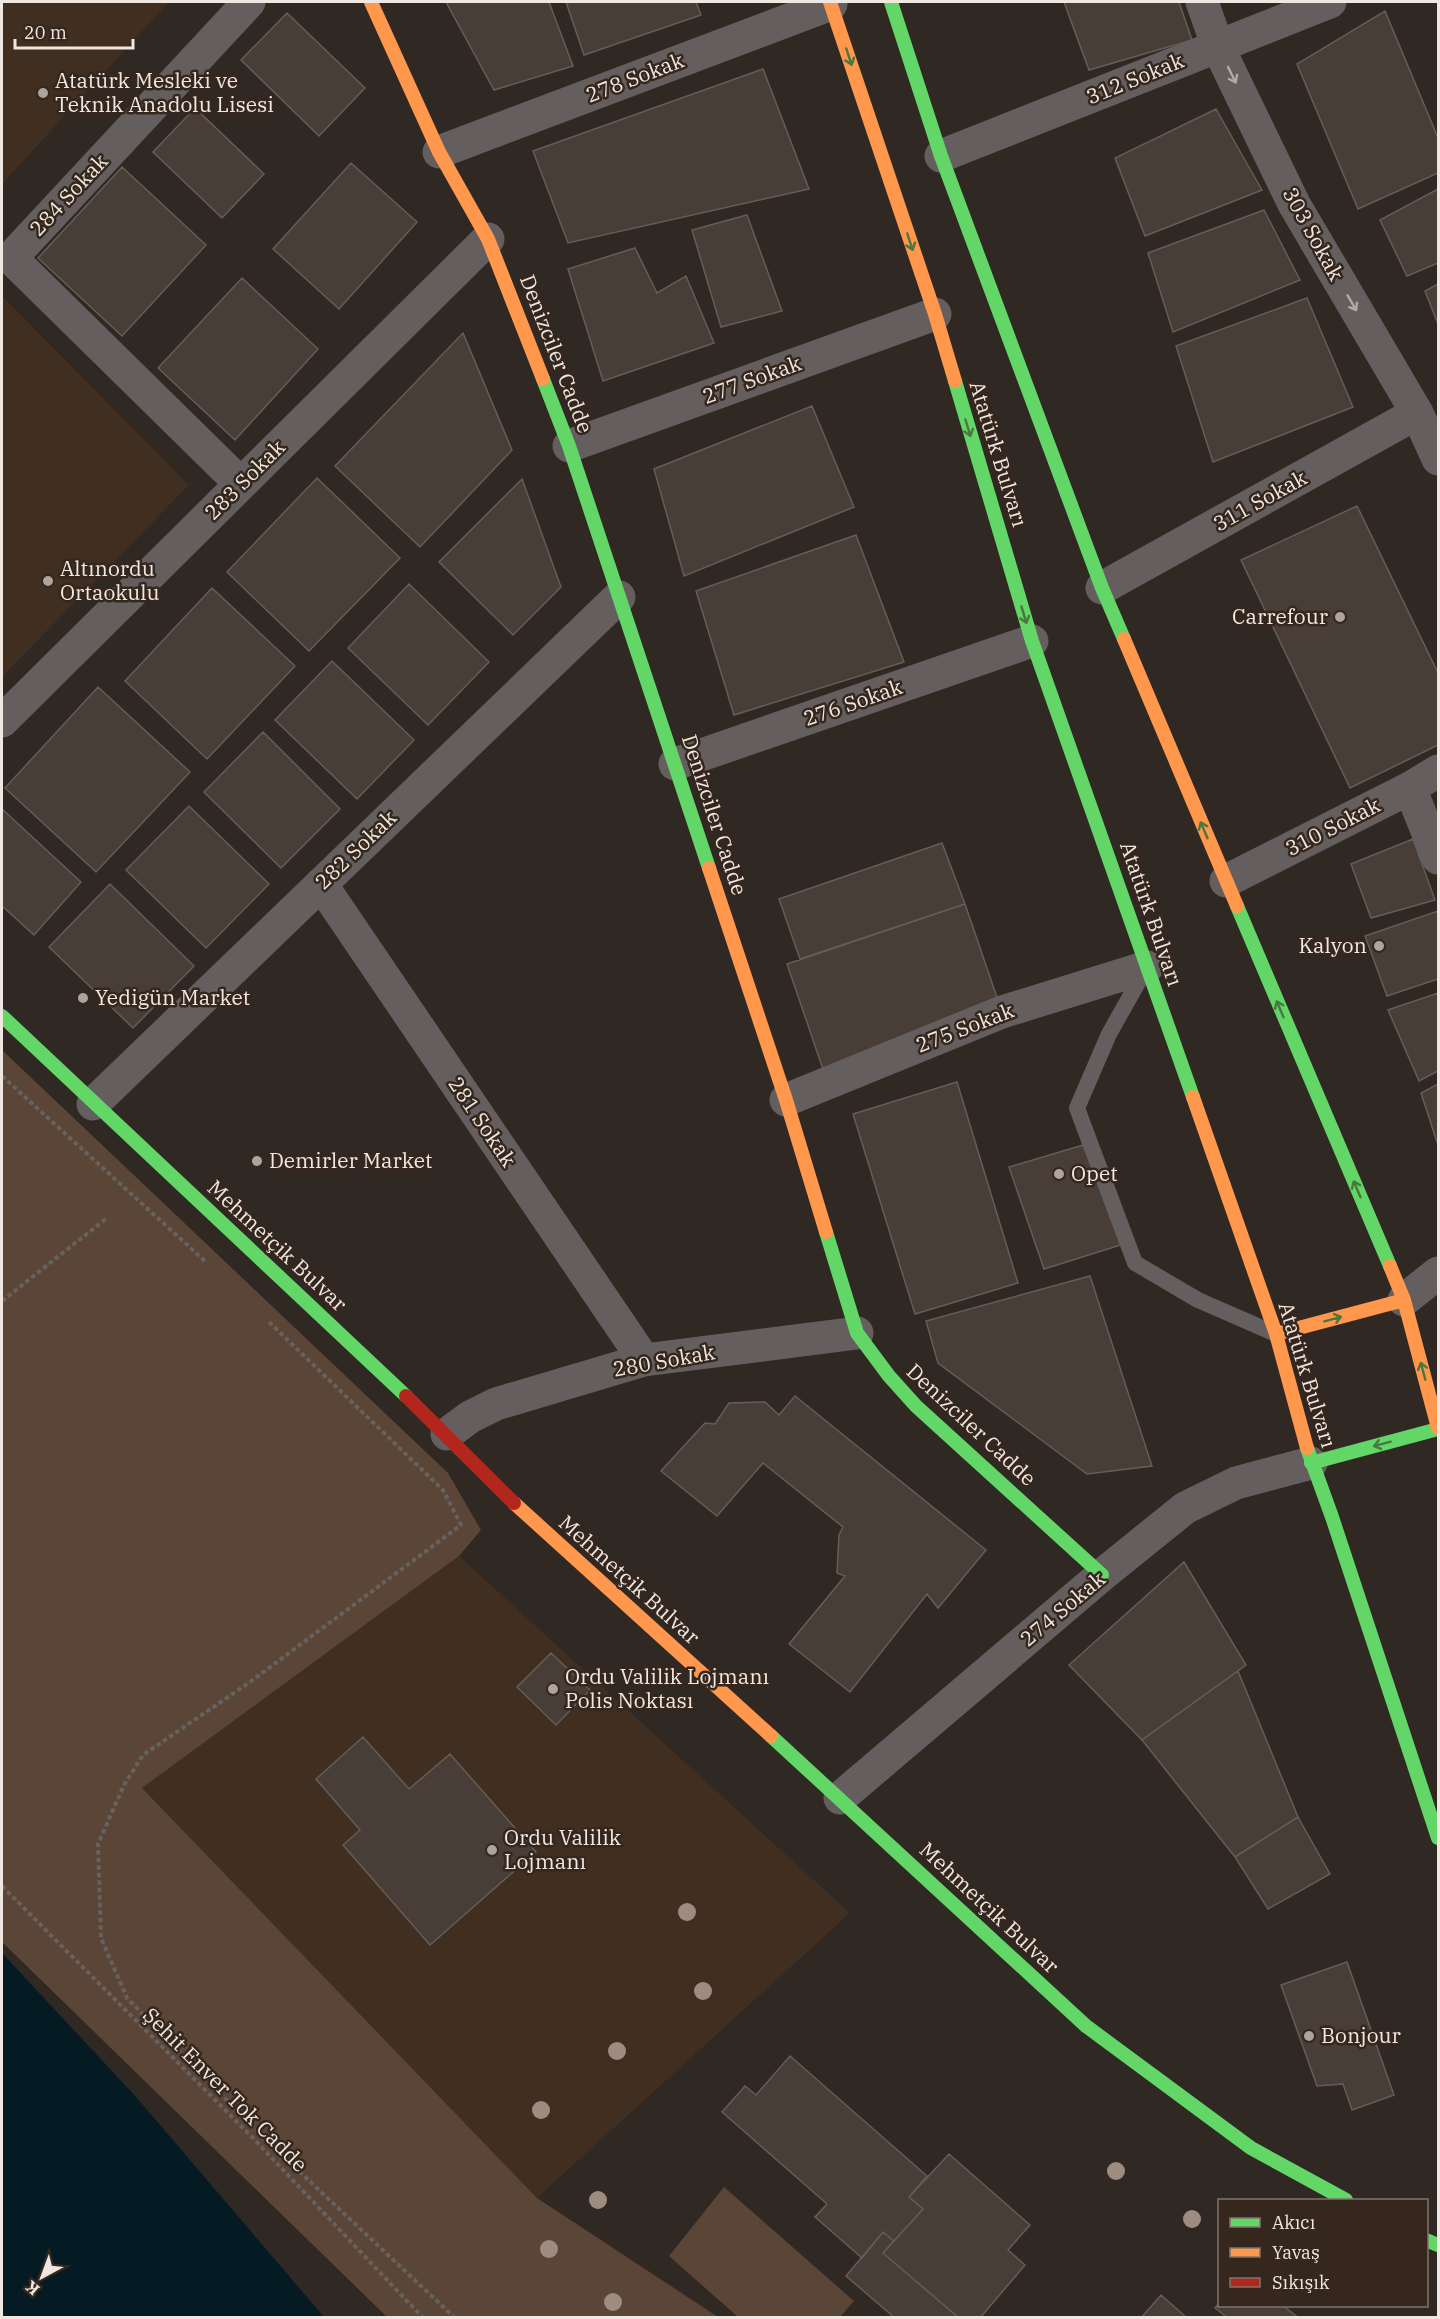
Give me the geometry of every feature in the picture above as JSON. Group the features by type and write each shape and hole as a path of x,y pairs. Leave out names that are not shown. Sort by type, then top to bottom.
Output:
{"main road":[{"name":"Denizciler Cadde","path":"371,2 439,152 488,239 569,446 786,1100 857,1333 889,1376 916,1406 1102,1575"},
{"path":"891,2 941,156 1102,588 1404,1300 1438,1428 1311,1463"},
{"name":"Atatürk Bulvarı","path":"831,3 934,314 1032,641 1276,1334 1311,1463 1332,1516 1438,1838"},
{"name":"Mehmetçik Bulvar","path":"2,1016 93,1104 447,1434 532,1521 840,1798 1086,2026 1251,2148 1344,2199"},
{"path":"1276,1334 1404,1300"}],"street":[{"name":"284 Sokak","path":"241,484 10,258 249,2"},
{"name":"303 Sokak","path":"1202,2 1218,46 1294,204 1417,413 1438,459"},
{"name":"312 Sokak","path":"941,156 1330,2"},
{"name":"278 Sokak","path":"439,152 831,3"},
{"name":"283 Sokak","path":"2,721 488,239"},
{"name":"277 Sokak","path":"569,446 934,314"},
{"name":"311 Sokak","path":"1102,588 1417,413"},
{"name":"282 Sokak","path":"93,1104 619,597"},
{"name":"276 Sokak","path":"675,764 1032,641"},
{"name":"310 Sokak","path":"1226,881 1410,788 1438,771"},
{"path":"1410,788 1438,858"},
{"name":"281 Sokak","path":"321,884 644,1360"},
{"name":"275 Sokak","path":"786,1100 1002,1012 1147,967"},
{"path":"1404,1300 1438,1273"},
{"name":"280 Sokak","path":"447,1434 470,1417 496,1404 644,1360 857,1333"},
{"name":"274 Sokak","path":"840,1798 1102,1575 1185,1508 1236,1483 1311,1463"}],"lane":[{"path":"1147,967 1109,1034 1077,1108 1135,1263 1198,1300 1276,1334"}],"path":[{"path":"2,1076 207,1264"},
{"path":"2,1301 107,1218"},
{"path":"267,1320 443,1490 461,1525 250,1682 143,1755 124,1785 98,1844 101,1938 127,1998 267,2141 455,2318"},
{"name":"Şehit Enver Tok Cadde","path":"2,1886 252,2137 423,2318"}],"shaded area":[{"name":"Atatürk Mesleki ve Teknik Anadolu Lisesi","path":"2,2 169,2 2,184"},
{"name":"Altınordu Ortaokulu","path":"2,296 189,485 2,677"},
{"path":"2,1050 448,1473 481,1530 459,1556 142,1788 537,2198 718,2317 387,2317 2,1942"},
{"name":"Ordu Valilik Lojmanı","path":"459,1556 850,1913 537,2198 142,1788"},
{"path":"724,2187 854,2301 840,2317 738,2317 669,2256"}],"water":[{"path":"2,1953 137,2098 324,2317 2,2317"}],"building":[{"path":"446,2 549,2 573,66 494,90"},
{"path":"566,2 696,2 701,15 584,55"},
{"path":"1064,2 1179,2 1192,40 1089,70"},
{"path":"1385,11 1438,138 1438,173 1358,209 1297,64"},
{"path":"287,13 365,88 319,136 241,60"},
{"path":"763,69 809,189 568,243 533,151"},
{"path":"195,108 264,174 222,218 153,152"},
{"path":"1216,109 1262,190 1145,236 1115,158"},
{"path":"351,163 417,222 339,309 273,249"},
{"path":"122,167 206,245 122,336 38,258"},
{"path":"1438,189 1438,263 1407,276 1380,220"},
{"path":"1264,210 1300,280 1173,332 1148,253"},
{"path":"747,215 782,311 721,327 692,230"},
{"path":"635,248 657,293 686,276 714,343 603,381 568,269"},
{"path":"242,278 318,349 235,440 158,368"},
{"path":"1438,284 1438,324 1425,291"},
{"path":"1307,298 1353,407 1213,462 1176,346"},
{"path":"463,333 512,450 420,547 335,466"},
{"path":"812,406 854,507 684,576 654,469"},
{"path":"317,478 400,558 309,651 227,572"},
{"path":"522,479 561,587 513,635 439,562"},
{"name":"Carrefour","path":"1357,506 1438,673 1438,745 1350,788 1241,560"},
{"path":"856,535 904,662 734,715 696,591"},
{"path":"409,584 489,662 428,725 348,648"},
{"path":"212,588 295,666 207,759 125,681"},
{"path":"332,661 414,740 357,799 275,720"},
{"path":"98,687 190,772 96,872 5,788"},
{"path":"263,732 340,809 281,868 204,792"},
{"path":"189,806 269,884 206,948 126,870"},
{"path":"2,809 81,882 34,935 2,906"},
{"path":"1413,839 1435,900 1371,918 1351,864"},
{"path":"942,843 965,904 800,959 779,899"},
{"path":"110,884 194,966 133,1028 49,947"},
{"path":"965,904 1002,1012 824,1072 787,964"},
{"path":"1438,911 1438,979 1387,996 1365,936"},
{"path":"1438,993 1438,1071 1419,1081 1388,1010"},
{"path":"957,1082 1018,1283 915,1314 853,1114"},
{"path":"1438,1084 1438,1141 1437,1142 1421,1093"},
{"path":"1090,1143 1127,1243 1044,1269 1009,1167"},
{"path":"1090,1276 1152,1466 1087,1474 938,1363 926,1321"},
{"path":"795,1396 986,1550 938,1608 927,1594 850,1692 789,1644 845,1576 837,1573 839,1535 843,1527 763,1463 717,1516 661,1471 705,1423 715,1424 729,1403 765,1402 779,1415"},
{"path":"1184,1562 1246,1665 1142,1740 1069,1665"},
{"name":"Ordu Valilik Lojmanı Polis Noktası","path":"551,1653 590,1690 556,1725 517,1687"},
{"path":"1238,1671 1298,1817 1235,1857 1142,1740"},
{"name":"Ordu Valilik Lojmanı","path":"363,1737 409,1789 450,1754 536,1852 430,1945 343,1845 360,1830 316,1779"},
{"path":"1298,1817 1330,1874 1268,1909 1235,1857"},
{"path":"1347,1962 1394,2095 1352,2110 1343,2084 1317,2086 1281,1985"},
{"path":"790,2056 927,2176 909,2197 923,2209 894,2241 883,2232 862,2258 815,2217 827,2204 722,2112 745,2086 756,2095"},
{"path":"949,2154 1030,2225 1008,2250 1025,2265 980,2318 959,2318 883,2253 923,2209 909,2197"},
{"path":"883,2232 894,2241 883,2253 959,2318 895,2318 846,2276"},
{"path":"1161,2295 1187,2318 1141,2318"},
{"path":"1218,2304 1218,2307 1284,2307 1299,2318 1228,2318 1215,2308"}],"traffic: fast":[{"path":"891,2 941,156 1102,588 1124,639"},
{"path":"543,379 569,446 709,868"},
{"path":"955,381 1032,641 1193,1097"},
{"path":"1237,906 1390,1266"},
{"path":"2,1016 406,1396"},
{"path":"826,1232 857,1333 889,1376 916,1406 1102,1575"},
{"path":"1311,1463 1438,1429"},
{"path":"1307,1448 1438,1838"},
{"path":"771,1736 1086,2026 1251,2148 1344,2199"},
{"path":"1428,2241 1438,2245"}],"traffic: slow":[{"path":"371,2 439,152 488,239 543,379"},
{"path":"830,2 935,314 955,381"},
{"path":"1124,639 1237,906"},
{"path":"709,868 786,1100 826,1232"},
{"path":"1193,1097 1276,1334 1307,1448"},
{"path":"1390,1266 1404,1300 1438,1428"},
{"path":"1276,1334 1404,1300"},
{"path":"514,1503 771,1736"}],"traffic: jam":[{"path":"406,1396 514,1503"}],"place":[{"name":"Atatürk Mesleki ve Teknik Anadolu Lisesi","path":"43,93"},
{"name":"Altınordu Ortaokulu","path":"48,581"},
{"name":"Carrefour","path":"1340,617"},
{"name":"Kalyon","path":"1379,946"},
{"name":"Yedigün Market","path":"83,998"},
{"name":"Demirler Market","path":"257,1161"},
{"name":"Opet","path":"1059,1174"},
{"name":"Ordu Valilik Lojmanı Polis Noktası","path":"553,1689"},
{"name":"Ordu Valilik Lojmanı","path":"492,1850"},
{"name":"Bonjour","path":"1309,2036"}]}
